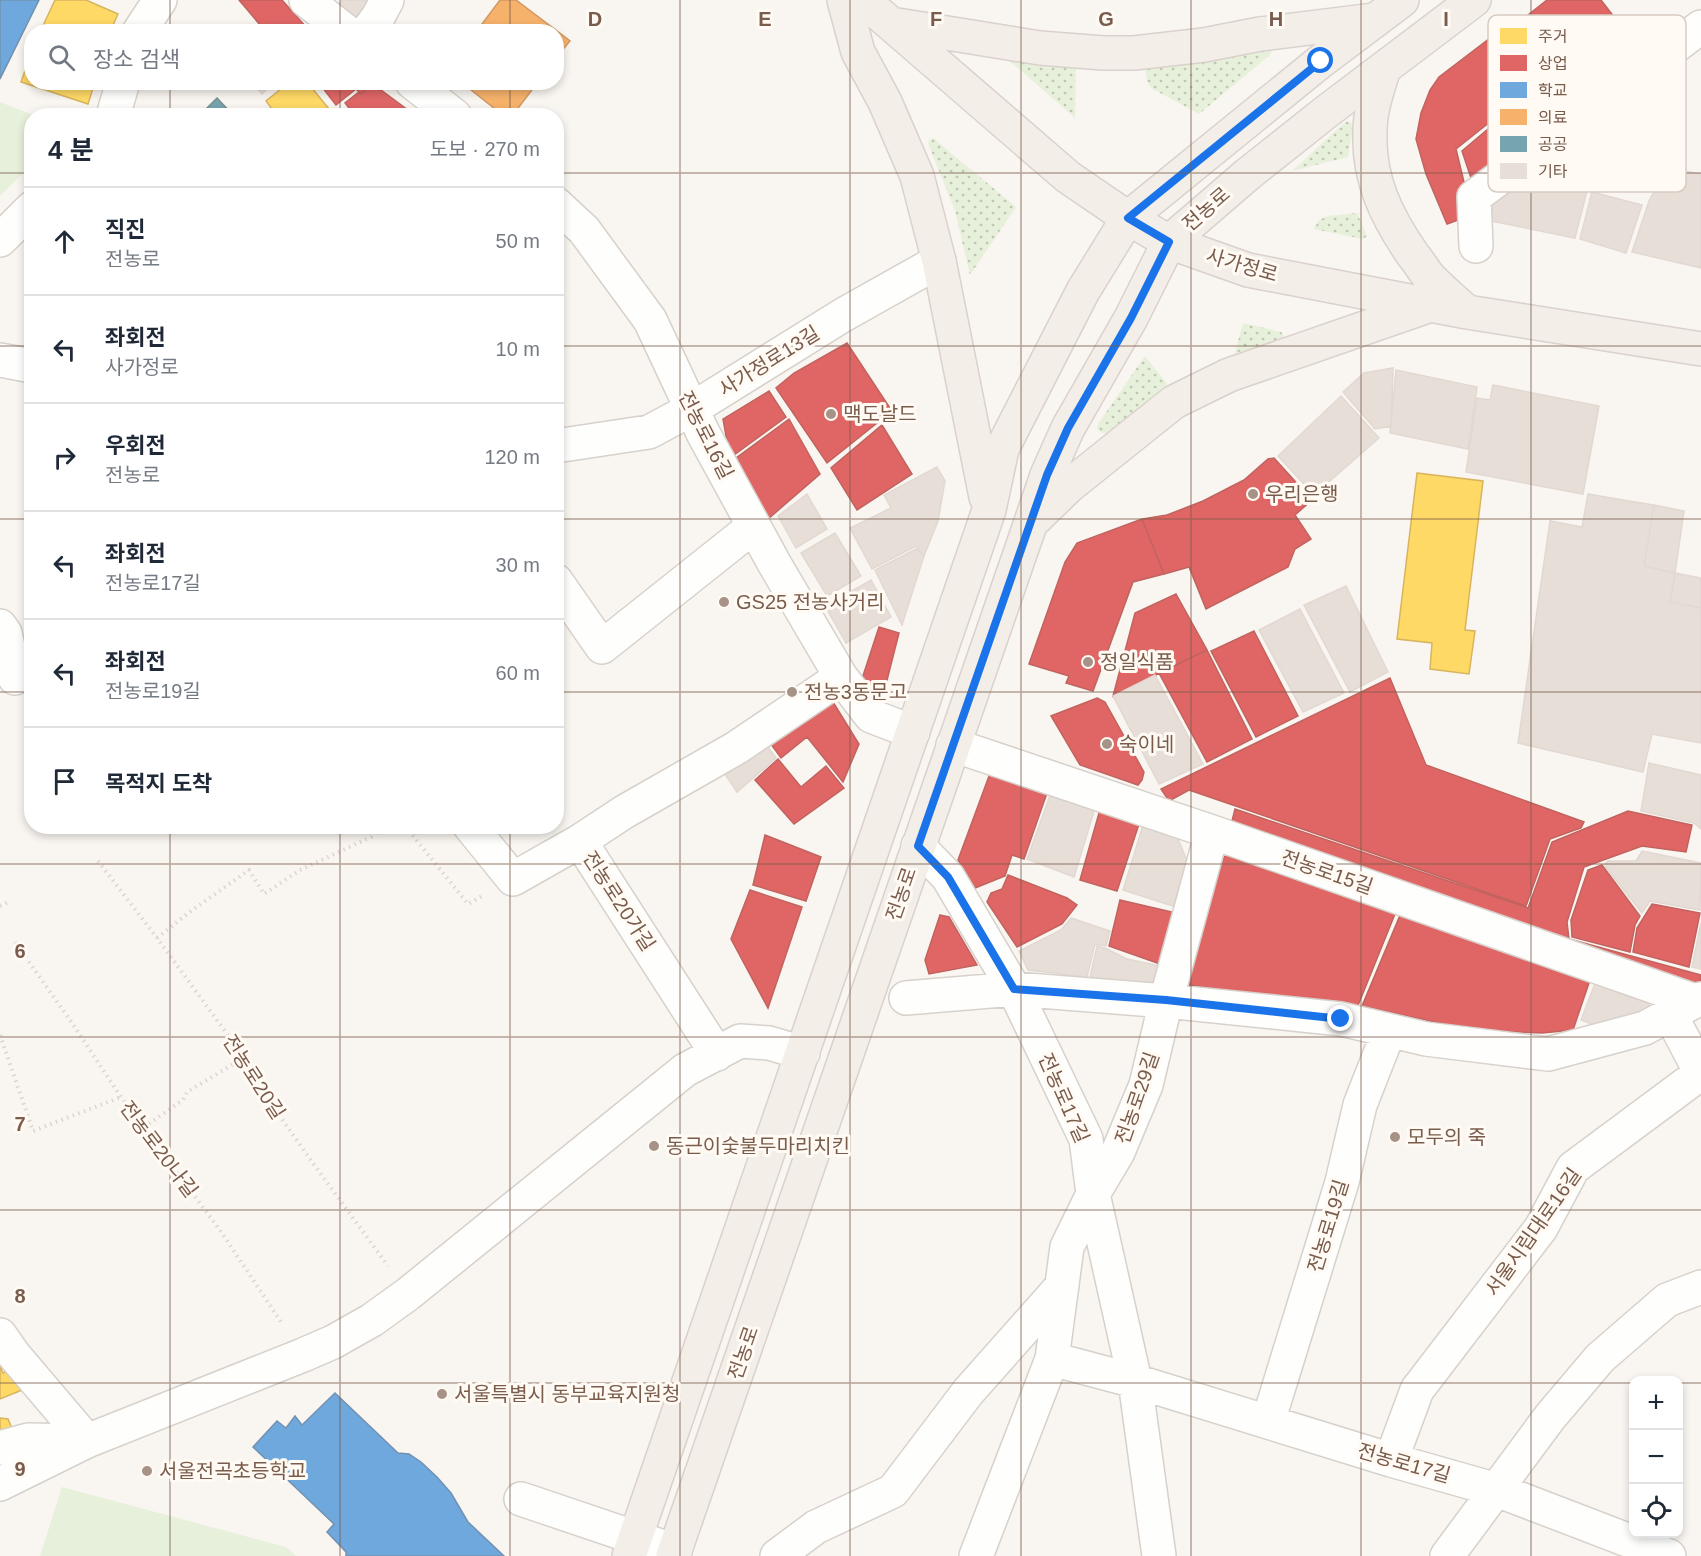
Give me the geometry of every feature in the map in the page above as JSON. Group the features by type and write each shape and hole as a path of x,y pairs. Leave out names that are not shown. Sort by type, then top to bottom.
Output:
{"main road":[{"path":"844,0 858,52 885,102 917,176 939,261 988,510"},
{"name":"사가정로","path":"863,0 1068,177 1128,218 1169,242 1248,270 1430,306 1701,349"},
{"name":"전농로","path":"632,1547 988,510 1002,449 1083,291 1128,218 1321,61 1402,0"},
{"name":"전농로","path":"674,1553 1047,475 1068,428 1131,318 1169,242 1231,187 1474,0"},
{"path":"891,24 1040,48 1124,53 1204,45 1260,34 1376,20"},
{"path":"1384,68 1377,90 1370,128 1370,152 1383,206 1398,233 1429,277 1467,312"},
{"path":"1031,522 1070,486 1174,402 1229,375 1430,306"}],"street":[{"path":"144,24 160,0"},
{"path":"306,0 337,24"},
{"path":"373,24 387,0"},
{"path":"1686,38 1701,27"},
{"path":"115,108 121,90"},
{"path":"422,90 444,108"},
{"path":"1476,246 1474,197 1488,187"},
{"name":"전농로16길","path":"564,211 584,230 650,320 692,409 754,526 841,677 871,716 913,732"},
{"path":"0,240 24,216"},
{"name":"사가정로13길","path":"564,445 649,432 692,409 843,315 939,261"},
{"path":"0,360 24,364"},
{"path":"564,592 602,647 754,526"},
{"path":"0,626 5,633 16,678"},
{"path":"580,841 624,812 736,748 841,677"},
{"name":"전농로15길","path":"953,746 1212,832 1689,1005"},
{"name":"전농로29길","path":"976,1556 1052,1359 1067,1247 1093,1194 1118,1152 1146,1085 1166,1000 1212,832"},
{"path":"476,834 513,879"},
{"name":"전농로20가길","path":"513,879 580,841 717,1054"},
{"name":"전농로17길","path":"918,846 948,877 1014,989 1086,1139 1093,1194 1135,1381 1159,1556"},
{"path":"906,998 1014,989 1166,1000 1341,1019 1426,1039 1548,1054 1645,1028 1689,1005 1701,1073"},
{"name":"전농로19길","path":"1268,1422 1342,1182 1360,1105 1389,1030"},
{"path":"0,1484 87,1441 333,1342 372,1320 408,1294 685,1070 740,1041 769,1043 803,1053"},
{"name":"서울시립대로16길","path":"1391,1460 1417,1390 1540,1227 1573,1168 1701,1073"},
{"path":"777,1556 816,1527 893,1491 968,1392 1062,1286"},
{"path":"1448,1556 1550,1417 1600,1358 1667,1300 1701,1287"},
{"path":"0,1335 87,1441"},
{"path":"1052,1359 1135,1381"},
{"name":"전농로17길","path":"1135,1381 1391,1460 1497,1490 1670,1556"},
{"path":"0,1449 28,1440 87,1441"},
{"path":"521,1499 632,1547 674,1553"}],"path":[{"path":"157,938 249,870 264,894 300,870 375,834"},
{"path":"411,834 468,904 513,879"},
{"name":"전농로20길","path":"98,861 227,1034 240,1060 408,1294"},
{"path":"0,906 11,901"},
{"name":"전농로20나길","path":"15,942 121,1097 222,1233 303,1355"},
{"path":"0,1035 33,1131 121,1097"},
{"path":"144,1127 183,1100 187,1092 240,1060"}],"green space":[{"path":"1272,49 1271,54 1199,114 1151,88 1147,81 1145,67"},
{"path":"1007,57 1076,65 1075,118 1009,60"},
{"path":"0,102 24,111 24,172 0,196"},
{"path":"1348,121 1352,124 1352,132 1348,157 1292,171 1343,124"},
{"path":"933,138 1016,207 970,275 955,211 928,143"},
{"path":"1357,213 1367,236 1363,239 1314,229 1319,220 1328,216"},
{"path":"1243,323 1281,332 1284,336 1283,340 1235,353"},
{"path":"1145,356 1167,384 1109,433 1101,432 1097,429 1098,424"},
{"path":"62,1487 286,1547 296,1556 40,1556"}],"building: 주거":[{"path":"55,0 86,0 118,14 114,24 44,24"},
{"path":"45,90 92,90 88,104"},
{"path":"280,90 314,90 328,108 271,108 266,101"},
{"path":"1417,473 1483,481 1465,630 1475,631 1469,674 1430,669 1432,643 1397,639"},
{"path":"0,1366 3,1373 13,1369 22,1390 0,1399"},
{"path":"0,1418 8,1419 14,1433 0,1437"}],"building: 상업":[{"path":"239,0 282,0 303,24 259,24"},
{"path":"1547,0 1601,0 1613,15 1528,15"},
{"path":"1488,40 1488,124 1456,149 1472,215 1447,224 1426,174 1416,139 1421,113 1430,90 1439,77"},
{"path":"324,90 355,90 336,105"},
{"path":"366,90 381,90 405,108 349,108 345,103 359,92 361,94"},
{"path":"1488,129 1488,177 1474,187 1462,151"},
{"path":"847,343 892,411 827,463 776,388 794,373"},
{"path":"769,391 786,417 730,458 723,419"},
{"path":"789,419 820,474 768,519 732,461"},
{"path":"882,425 912,474 857,510 831,468"},
{"path":"1274,458 1312,500 1295,515 1311,539 1295,549 1288,567 1206,609 1189,567 1164,574 1142,519 1167,515 1203,501 1244,480 1268,459"},
{"path":"1142,519 1164,574 1133,582 1093,691 1066,683 1069,676 1029,664 1065,562 1077,543"},
{"path":"1176,594 1207,650 1113,696 1135,613"},
{"path":"879,627 899,633 885,688 861,682"},
{"path":"1254,631 1298,716 1256,737 1211,651"},
{"path":"1207,650 1252,739 1207,762 1159,673"},
{"path":"1390,678 1426,765 1584,822 1581,828 1550,839 1526,906 1189,790 1169,801 1161,789"},
{"path":"1097,698 1105,702 1144,772 1138,785 1080,765 1051,716"},
{"path":"833,702 859,744 843,782 807,737 781,758 768,740"},
{"path":"778,759 801,787 826,766 844,788 794,824 755,780"},
{"path":"992,768 1047,793 1024,859 1012,855 1005,876 975,888 958,860"},
{"path":"1101,806 1140,821 1117,891 1080,880"},
{"path":"1235,809 1528,908 1552,842 1628,811 1692,825 1686,852 1642,846 1584,867 1567,922 1569,939 1701,975 1701,1011 1225,849"},
{"path":"765,835 821,857 806,901 753,885"},
{"path":"1226,852 1397,909 1357,1008 1189,985 1206,901"},
{"path":"1602,865 1640,916 1635,925 1630,952 1572,937 1571,920 1588,870"},
{"path":"1008,875 1067,898 1077,905 1062,924 1017,947 987,902 991,893 1002,889"},
{"path":"750,890 802,907 768,1008 731,939"},
{"path":"1120,900 1172,912 1160,964 1109,946"},
{"path":"1652,904 1700,913 1689,967 1633,952 1637,928"},
{"path":"1401,913 1591,977 1573,1030 1542,1033 1471,1030 1362,1006"},
{"path":"940,915 949,917 977,965 929,974 925,960"}],"building: 학교":[{"path":"0,0 39,0 27,24 24,24 24,30 0,79"},
{"path":"335,1393 398,1453 409,1454 437,1477 451,1493 468,1522 504,1556 346,1556 346,1552 327,1532 334,1524 253,1447 277,1421 286,1428 295,1416 302,1425"}],"building: 의료":[{"path":"500,0 516,0 548,24 482,24"},
{"path":"564,36 570,41 564,48"},
{"path":"471,90 532,90 518,108 494,108"}],"building: 공공":[{"path":"217,98 226,108 207,108"}],"building: 기타":[{"path":"342,0 383,0 370,24 338,8"},
{"path":"1686,171 1701,174 1701,268 1632,252 1654,192 1686,192"},
{"path":"1494,192 1587,192 1575,238 1481,219"},
{"path":"1592,192 1642,205 1626,253 1580,239"},
{"path":"1393,368 1391,426 1375,429 1343,392 1364,373"},
{"path":"1396,370 1477,387 1468,449 1390,433"},
{"path":"1493,385 1599,406 1583,494 1466,472 1477,398 1490,400"},
{"path":"1341,396 1379,438 1314,495 1278,456"},
{"path":"937,467 945,481 938,521 924,556 916,546 872,569 850,528 891,508 884,495"},
{"path":"807,494 827,529 796,548 778,516"},
{"path":"1588,494 1654,505 1644,566 1675,573 1670,602 1701,608 1701,743 1652,734 1643,772 1518,743 1550,521 1582,527"},
{"path":"1654,505 1684,511 1675,573 1644,566"},
{"path":"835,533 861,576 827,596 801,553"},
{"path":"916,549 924,556 902,625 875,570"},
{"path":"1675,573 1701,578 1701,608 1670,602"},
{"path":"871,580 891,617 846,643 825,606"},
{"path":"1346,586 1388,672 1350,692 1304,605"},
{"path":"1300,609 1344,693 1303,712 1259,630"},
{"path":"1155,675 1203,764 1159,784 1113,696"},
{"path":"761,738 776,758 737,792 721,768"},
{"path":"1649,763 1701,775 1701,829 1694,823 1641,811"},
{"path":"1051,793 1095,808 1074,877 1027,859"},
{"path":"1144,822 1176,834 1188,863 1173,906 1123,890"},
{"path":"1642,851 1701,863 1700,910 1650,901 1642,913 1604,865 1608,861 1636,861"},
{"path":"1071,918 1110,931 1106,946 1095,944 1087,977 1028,970 1019,951 1061,930"},
{"path":"1701,923 1701,969 1692,967"},
{"path":"1097,946 1127,959 1160,966 1155,988 1090,977"},
{"path":"1598,976 1651,996 1647,1010 1600,1027 1581,1020"}],"place":[{"name":"맥도날드","path":"831,414"},
{"name":"우리은행","path":"1253,494"},
{"name":"GS25 전농사거리","path":"724,602"},
{"name":"정일식품","path":"1088,662"},
{"name":"전농3동문고","path":"792,692"},
{"name":"숙이네","path":"1107,744"},
{"name":"모두의 죽","path":"1395,1137"},
{"name":"동근이숯불두마리치킨","path":"654,1146"},
{"name":"서울특별시 동부교육지원청","path":"442,1394"},
{"name":"서울전곡초등학교","path":"147,1471"}],"route":[{"path":"1321,61 1128,218 1169,242 1131,318 1068,428 1047,475 918,846 948,877 1014,989 1166,1000 1341,1019"}]}
